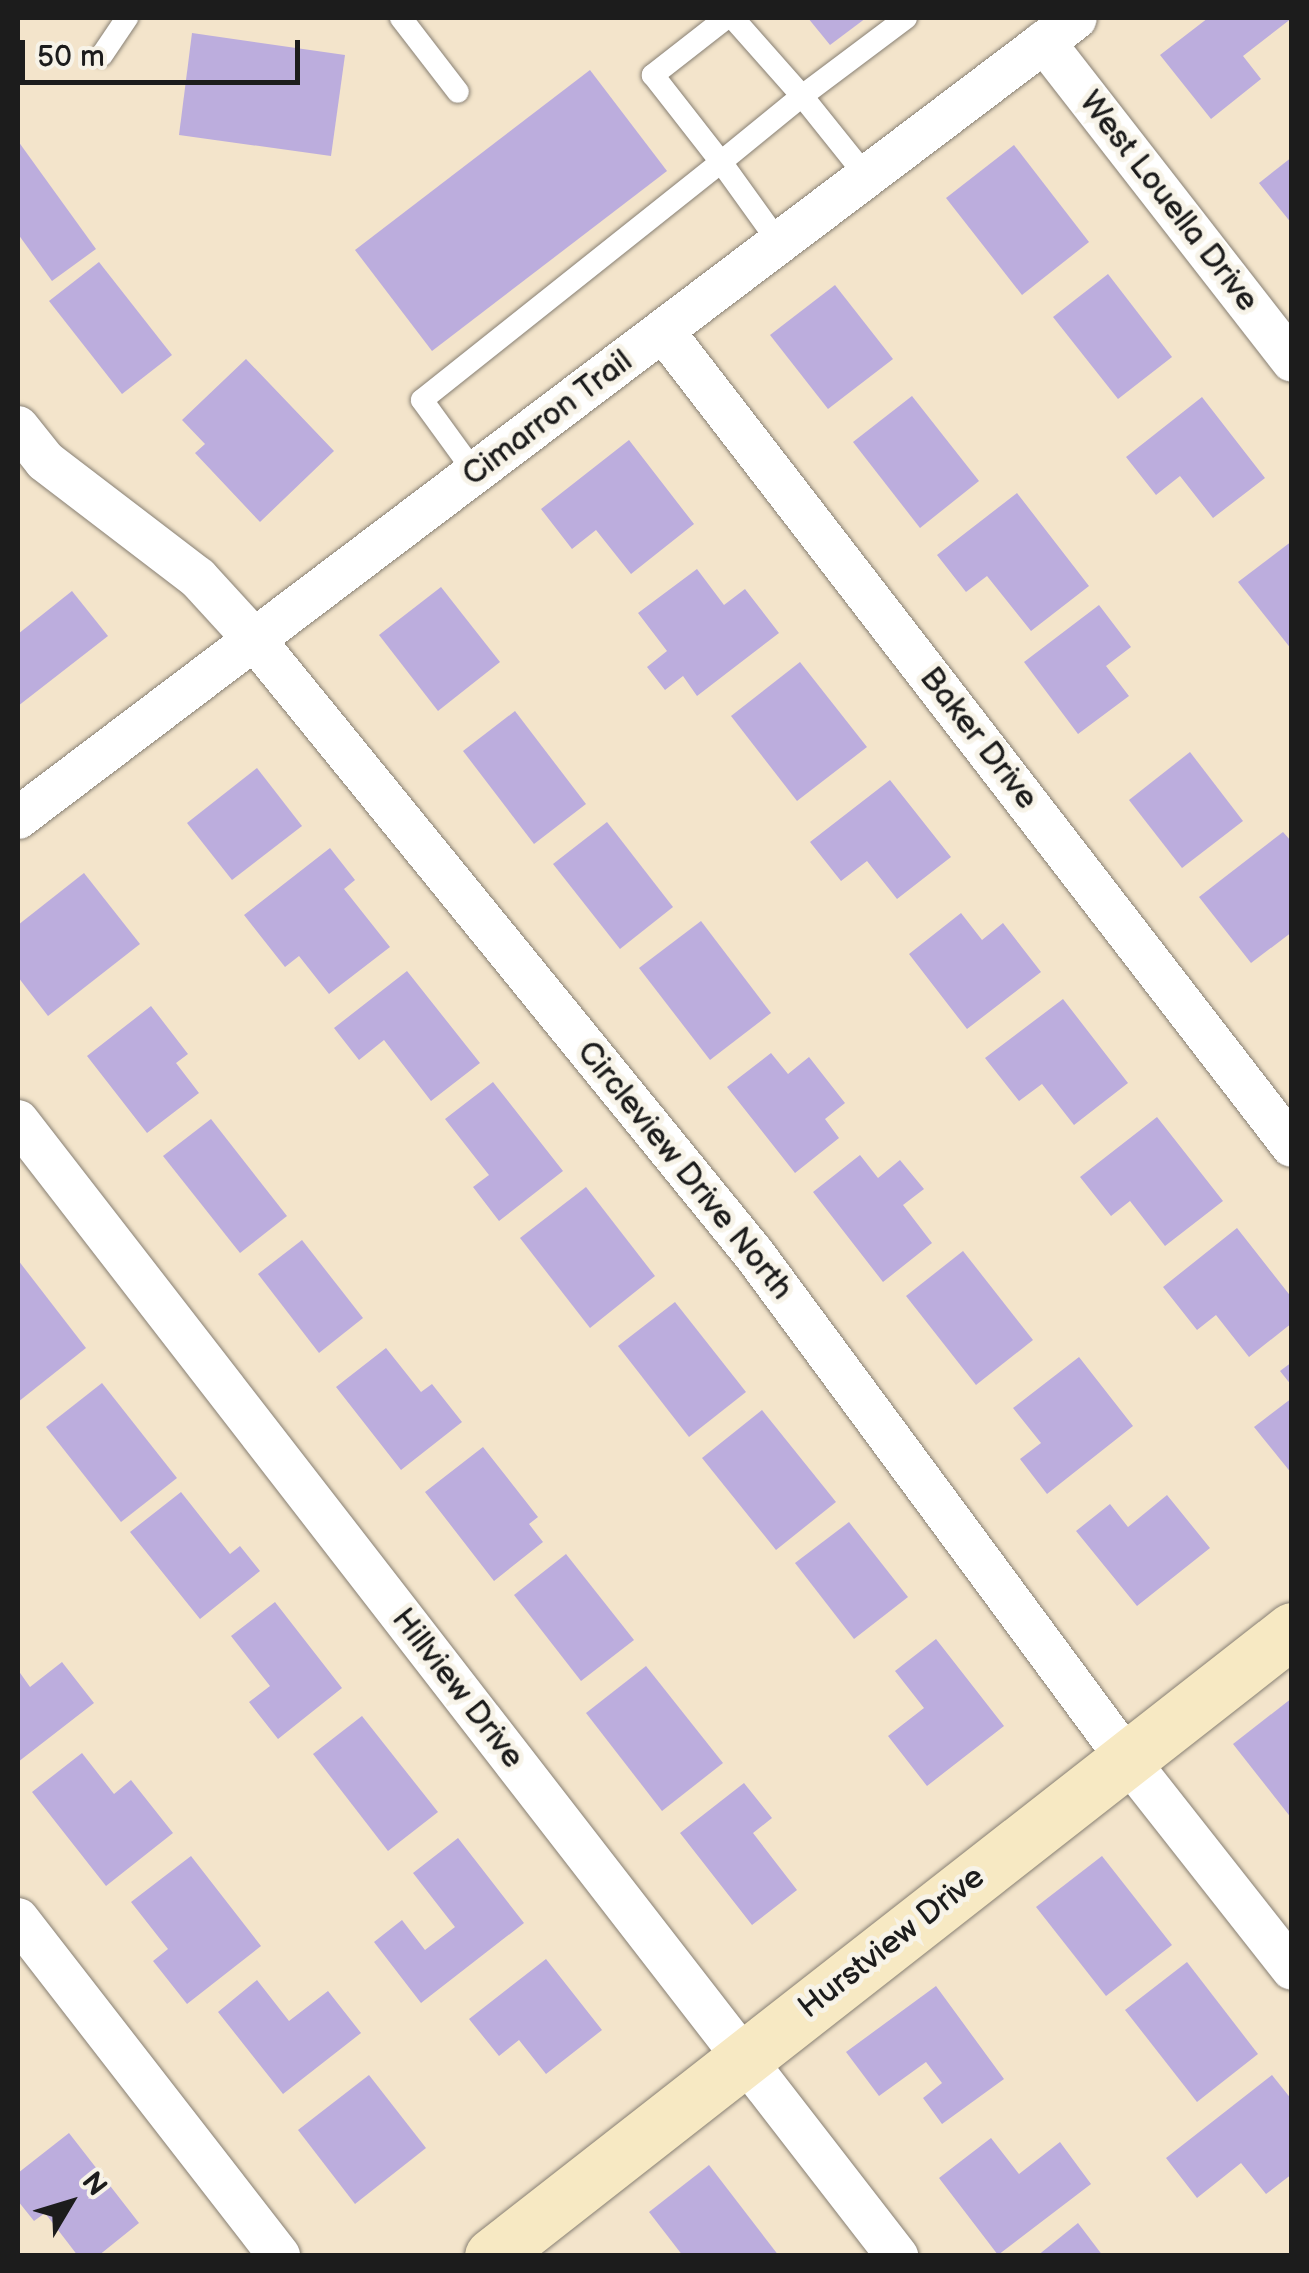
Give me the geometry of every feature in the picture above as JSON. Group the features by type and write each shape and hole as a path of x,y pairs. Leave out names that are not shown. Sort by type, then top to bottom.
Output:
{"street":[{"name":"Cimarron Trail","path":"18,818 1060,30"},
{"name":"West Louella Drive","path":"1060,30 1292,361"},
{"name":"Baker Drive","path":"664,332 1292,1146"},
{"name":"Circleview Drive North","path":"18,427 45,461 198,578 253,638 754,1254 1127,1758 1292,1969"},
{"name":"Hillview Drive","path":"18,1122 896,2256"},
{"name":"Hurstview Drive","path":"492,2256 1292,1630"},
{"path":"18,1919 279,2256"}],"lane":[{"path":"102,55 126,18"},
{"path":"400,18 458,92"},
{"path":"780,244 653,76 729,18 802,96 868,177"},
{"path":"475,473 422,400 802,96 906,18"}],"building":[{"path":"808,18 866,18 830,45"},
{"path":"1208,18 1292,18 1243,56 1261,79 1211,119 1160,55"},
{"path":"192,33 345,55 331,156 179,135"},
{"path":"590,70 667,171 432,351 355,250"},
{"path":"18,141 96,249 52,281 18,234"},
{"path":"1014,145 1089,242 1022,295 946,198"},
{"path":"1292,157 1292,224 1259,183"},
{"path":"99,262 172,355 122,394 49,301"},
{"path":"1108,274 1172,357 1118,399 1053,317"},
{"path":"835,285 893,359 828,409 770,335"},
{"path":"246,359 334,451 260,522 195,453 205,444 182,420"},
{"path":"912,396 979,481 920,528 853,442"},
{"path":"1202,397 1265,478 1213,518 1180,476 1156,495 1126,457"},
{"path":"629,440 694,524 631,574 596,530 572,549 541,509"},
{"path":"1017,493 1089,586 1031,631 987,576 966,592 937,555"},
{"path":"1292,541 1292,650 1238,582"},
{"path":"697,569 724,605 745,589 779,633 697,696 683,676 665,690 647,667 667,651 638,613"},
{"path":"441,587 500,662 438,711 379,635"},
{"path":"72,591 108,636 18,706 18,634"},
{"path":"1099,605 1131,647 1106,666 1129,696 1078,734 1024,662"},
{"path":"800,662 867,747 797,801 731,716"},
{"path":"515,711 586,804 534,844 463,751"},
{"path":"1190,752 1243,821 1182,868 1129,800"},
{"path":"257,768 302,826 232,880 187,823"},
{"path":"890,780 951,857 897,899 867,861 841,881 810,842"},
{"path":"607,822 673,907 620,949 553,864"},
{"path":"1283,832 1292,842 1292,932 1251,963 1199,897"},
{"path":"330,848 355,880 344,889 390,947 329,994 299,956 285,967 244,915"},
{"path":"84,873 140,944 48,1016 18,977 18,925"},
{"path":"961,913 982,940 1003,923 1041,972 967,1029 909,954"},
{"path":"701,921 771,1013 710,1060 639,968"},
{"path":"407,971 480,1063 431,1101 384,1040 359,1060 334,1028"},
{"path":"1063,999 1128,1083 1074,1125 1042,1084 1019,1101 985,1058"},
{"path":"151,1006 188,1054 176,1063 199,1093 147,1133 87,1056"},
{"path":"771,1053 788,1074 809,1057 845,1103 825,1119 839,1138 795,1173 727,1087"},
{"path":"493,1082 563,1171 499,1221 473,1187 489,1175 445,1119"},
{"path":"1157,1117 1223,1201 1165,1246 1130,1201 1111,1216 1080,1177"},
{"path":"211,1119 287,1216 240,1253 163,1156"},
{"path":"860,1155 878,1178 900,1160 924,1189 903,1205 932,1243 883,1282 813,1192"},
{"path":"586,1187 655,1276 590,1328 520,1238"},
{"path":"1237,1228 1292,1298 1292,1323 1249,1357 1216,1315 1197,1330 1163,1287"},
{"path":"302,1240 363,1318 319,1353 258,1274"},
{"path":"963,1251 1033,1340 976,1385 906,1296"},
{"path":"18,1260 86,1348 18,1402"},
{"path":"675,1302 746,1392 689,1437 618,1346"},
{"path":"386,1348 421,1392 432,1384 462,1422 401,1470 336,1387"},
{"path":"1079,1357 1133,1426 1047,1494 1020,1459 1041,1443 1013,1408"},
{"path":"1292,1362 1292,1386 1280,1371"},
{"path":"102,1383 177,1478 121,1522 46,1427"},
{"path":"1292,1398 1292,1474 1254,1427"},
{"path":"762,1410 836,1502 776,1550 702,1458"},
{"path":"483,1447 538,1517 529,1524 543,1542 494,1581 425,1492"},
{"path":"181,1492 230,1554 240,1546 260,1571 200,1619 130,1532"},
{"path":"1167,1495 1210,1548 1137,1606 1076,1531 1110,1504 1128,1527"},
{"path":"849,1522 908,1597 854,1639 795,1563"},
{"path":"566,1554 634,1640 581,1681 514,1595"},
{"path":"275,1602 342,1688 278,1739 249,1702 270,1686 231,1636"},
{"path":"936,1639 1004,1726 927,1786 888,1736 924,1708 895,1671"},
{"path":"62,1662 94,1703 18,1762 18,1670 30,1687"},
{"path":"646,1666 723,1763 662,1811 586,1713"},
{"path":"1292,1698 1292,1819 1233,1744"},
{"path":"362,1716 438,1812 388,1851 313,1754"},
{"path":"82,1753 114,1794 131,1780 173,1833 106,1886 32,1792"},
{"path":"744,1783 772,1818 753,1833 797,1890 752,1925 680,1833"},
{"path":"458,1838 524,1923 421,2003 374,1942 402,1920 425,1950 455,1927 413,1873"},
{"path":"191,1856 261,1946 187,2004 153,1961 168,1949 131,1902"},
{"path":"1102,1856 1172,1945 1106,1996 1036,1907"},
{"path":"546,1959 602,2030 546,2074 519,2040 499,2056 469,2019"},
{"path":"1187,1962 1258,2054 1197,2102 1125,2010"},
{"path":"257,1980 289,2021 328,1991 361,2033 283,2094 218,2012"},
{"path":"936,1986 1004,2079 942,2124 923,2098 942,2083 926,2062 879,2096 846,2052"},
{"path":"369,2075 426,2148 355,2204 298,2130"},
{"path":"1272,2075 1292,2100 1292,2174 1266,2194 1241,2163 1197,2198 1166,2158"},
{"path":"69,2133 139,2223 98,2256 78,2256 45,2213 34,2221 18,2201 18,2173"},
{"path":"991,2138 1019,2174 1060,2142 1091,2184 998,2255 939,2178"},
{"path":"709,2165 779,2256 683,2256 649,2212"},
{"path":"1078,2223 1103,2256 1037,2256"}]}
